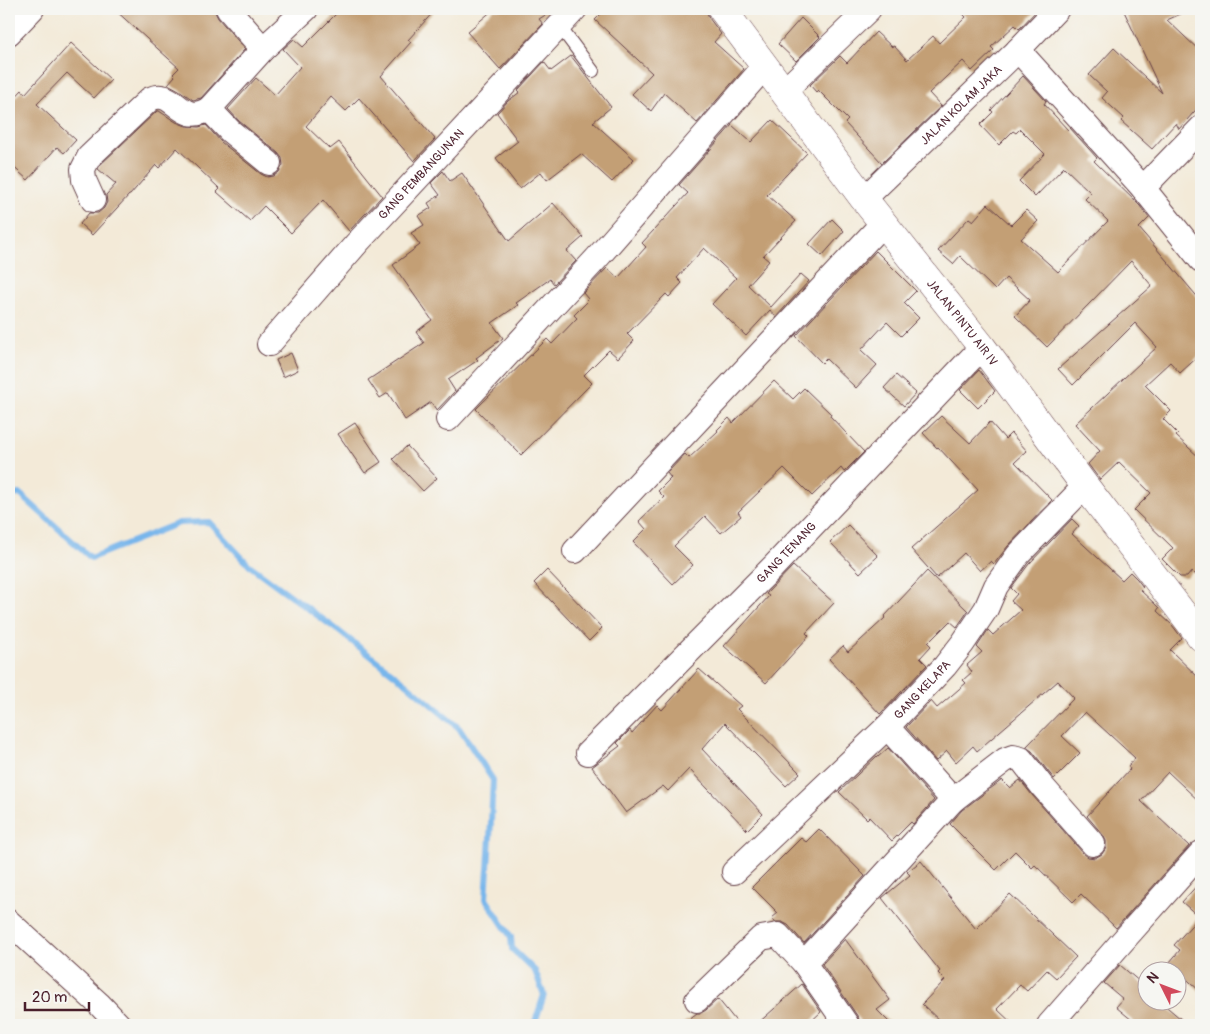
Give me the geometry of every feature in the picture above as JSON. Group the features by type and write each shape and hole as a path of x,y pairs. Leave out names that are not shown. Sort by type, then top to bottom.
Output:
{"main road":[{"name":"JALAN PINTU AIR IV","path":"722,9 864,199 982,347 1085,486 1201,637"}],"street":[{"path":"9,34 32,9"},
{"path":"228,9 263,49"},
{"path":"93,200 84,180 82,169 89,157 150,99 156,96 164,96 191,114 201,113 208,109 263,49 306,9"},
{"name":"GANG PEMBANGUNAN","path":"269,344 358,243 575,9"},
{"path":"784,91 869,9"},
{"name":"JALAN KOLAM JAKA","path":"864,199 1018,50 1057,9"},
{"path":"1018,50 1143,188 1201,260"},
{"path":"448,419 597,258 765,66"},
{"path":"208,109 269,163"},
{"path":"1143,188 1201,128"},
{"path":"576,551 882,222"},
{"name":"GANG TENANG","path":"588,754 773,567 982,347"},
{"name":"GANG KELAPA","path":"734,872 887,727 946,666 964,643 986,609 996,586 1018,555 1085,486"},
{"path":"887,727 953,800"},
{"path":"804,963 953,800 1005,760 1013,757 1021,759 1093,844"},
{"path":"1049,1025 1201,853"},
{"path":"9,922 120,1025"},
{"path":"697,1000 761,938 778,935 804,963 847,1025"}],"lane":[{"path":"560,27 592,71"}],"building":[{"path":"114,9 215,9 218,18 245,49 201,98 193,100 168,84 175,76 173,74 179,68"},
{"path":"341,9 436,9 408,40 411,42 381,76 435,139 414,161 359,98 346,111 331,97 306,126 330,149 339,142 382,196 349,231 323,200 291,233 264,206 250,221 217,192 220,189 177,148 159,168 156,165 92,235 80,224 89,213 98,213 104,208 107,202 106,195 116,184 98,169 100,165 157,111 186,126 199,127 206,125 221,142 267,177 274,176 279,172 283,165 282,158 278,153 239,121 228,109 256,78 275,95 300,67 283,49 294,39 303,47"},
{"path":"494,9 555,9 539,19 543,24 500,69 467,32"},
{"path":"606,9 703,9 721,34 714,42 744,69 697,123 664,93 651,111 632,94 652,73 595,20"},
{"path":"958,9 1038,9 1019,29 1015,25 991,47 994,50 972,71 963,61 929,93 941,106 882,163 845,123 848,120 818,90 816,92 810,85 840,56 847,63 876,32 892,47 894,46 907,60 933,36 939,43 966,17"},
{"path":"1123,9 1192,9 1167,20 1201,52 1201,104 1179,129 1176,123 1152,149 1121,121 1124,118 1102,98 1107,92 1089,75 1114,48 1162,93"},
{"path":"801,18 820,37 796,61 778,44"},
{"path":"71,43 111,80 94,98 67,73 37,104 76,140 64,153 57,147 28,180 9,163 9,104 22,90 25,94"},
{"path":"571,56 611,107 593,122 634,159 612,182 581,154 547,180 541,172 520,189 496,158 518,141 497,113 520,92 518,90 544,62 551,71"},
{"path":"1023,76 1046,101 1044,104 1068,130 1070,128 1097,158 1094,161 1140,206 1149,218 1139,228 1201,301 1201,354 1180,373 1170,362 1145,385 1171,411 1163,419 1178,434 1176,436 1201,459 1201,580 1192,571 1187,577 1180,577 1162,559 1173,548 1134,510 1151,493 1119,462 1100,480 1088,464 1100,451 1075,424 1157,347 1135,323 1073,385 1058,369 1152,286 1131,261 1047,347 1015,316 1030,300 1006,278 995,290 960,256 953,264 938,251 969,218 973,221 988,204 1011,225 1026,210 1038,221 1021,239 1058,272 1108,221 1085,199 1091,193 1064,167 1035,197 1019,181 1045,154 1020,129 1016,133 1013,131 999,145 980,125 993,112 991,110"},
{"path":"772,120 807,153 767,195 796,221 763,256 769,261 748,285 771,307 801,274 809,281 776,317 770,310 746,336 712,304 736,278 704,248 677,278 682,283 669,297 666,294 627,334 634,341 618,358 609,350 584,375 592,383 521,455 476,409 547,339 552,344 577,318 574,315 588,299 583,293 607,268 618,278 646,247 642,243 688,193 679,185 732,125 751,142"},
{"path":"443,171 450,181 462,173 509,241 553,203 583,237 567,251 576,261 554,284 550,279 492,323 503,338 476,358 478,360 448,380 455,391 437,411 431,402 405,420 388,393 380,398 368,380 424,343 416,332 432,320 393,265 420,245 411,233 424,225 418,216 431,208 428,203 440,195 431,183"},
{"path":"832,219 844,231 822,256 809,244"},
{"path":"876,251 916,291 904,303 919,318 901,336 887,322 861,350 877,365 856,388 826,359 822,363 796,336"},
{"path":"291,353 298,370 283,377 276,360"},
{"path":"979,370 995,391 978,408 960,390"},
{"path":"896,375 916,393 904,406 884,388"},
{"path":"774,381 793,399 804,388 831,414 830,416 864,452 844,472 841,468 812,496 784,468 738,512 741,516 721,533 705,516 674,546 693,565 673,584 633,542 646,529 639,521 664,497 658,491 671,478 667,473 685,454 689,458 729,418 733,423"},
{"path":"941,416 970,443 990,422 1005,439 1011,433 1027,451 1015,462 1052,500 1008,546 994,564 991,561 980,571 964,553 937,578 911,549 978,490 923,433"},
{"path":"355,423 381,462 365,473 338,434"},
{"path":"407,446 437,478 423,491 393,459"},
{"path":"1072,519 1079,526 1072,534 1122,580 1130,572 1137,579 1143,587 1140,590 1159,608 1157,611 1182,638 1170,650 1201,680 1201,803 1168,772 1141,801 1189,846 1116,928 1081,894 1073,902 1035,865 1032,868 1015,851 996,870 950,824 962,810 1002,780 1010,788 1020,780 1083,853 1088,857 1095,858 1102,854 1106,848 1106,841 1087,816 1130,769 1128,766 1135,758 1085,712 1062,736 1080,753 1054,779 1032,751 1026,747 1074,698 1058,681 977,751 973,746 956,762 947,751 936,761 906,727 931,701 937,708 966,683 963,680 972,672 967,665 982,652 977,647 988,630 993,635 1021,610 1011,601 1017,594 1011,588 1029,564"},
{"path":"848,525 878,556 860,573 830,542"},
{"path":"793,566 834,603 806,633 809,636 766,683 724,646 769,596 766,594"},
{"path":"547,570 602,628 589,641 534,583"},
{"path":"927,571 968,611 957,627 950,621 928,643 931,646 920,658 927,665 880,714 829,659 843,646 848,652 885,618"},
{"path":"699,669 741,706 737,709 800,773 786,786 725,723 702,749 763,814 747,830 689,769 668,791 663,786 626,813 592,767 620,746 617,743 630,730 632,733 657,705 662,710"},
{"path":"888,748 934,800 913,824 911,822 892,841 869,817 867,819 839,792"},
{"path":"819,829 865,876 804,943 788,925 782,922 775,922 772,918 778,913 752,887 801,838 806,842"},
{"path":"921,861 976,929 1010,894 1076,957 1056,978 1047,970 1027,991 1020,985 997,1009 1014,1025 944,1025 922,1004 945,980 938,973 940,971 882,898 910,875 907,872"},
{"path":"1201,881 1201,992 1188,980 1188,962 1170,962 1180,950 1174,945 1199,917 1182,902"},
{"path":"845,939 890,1000 877,1010 892,1025 861,1025 858,1017 822,964"},
{"path":"1120,965 1138,980 1138,1012 1173,1012 1188,1025 1138,1025 1116,1007 1123,999 1104,983"},
{"path":"802,984 821,1012 807,1025 756,1025"},
{"path":"718,999 739,1025 681,1025 697,1013 706,1010"}],"waterway":[{"path":"9,495 20,494 91,558 179,523 209,522 249,565 336,629 408,685 459,728 493,780 486,899 511,937 512,949 535,971 544,995 534,1025"}]}
